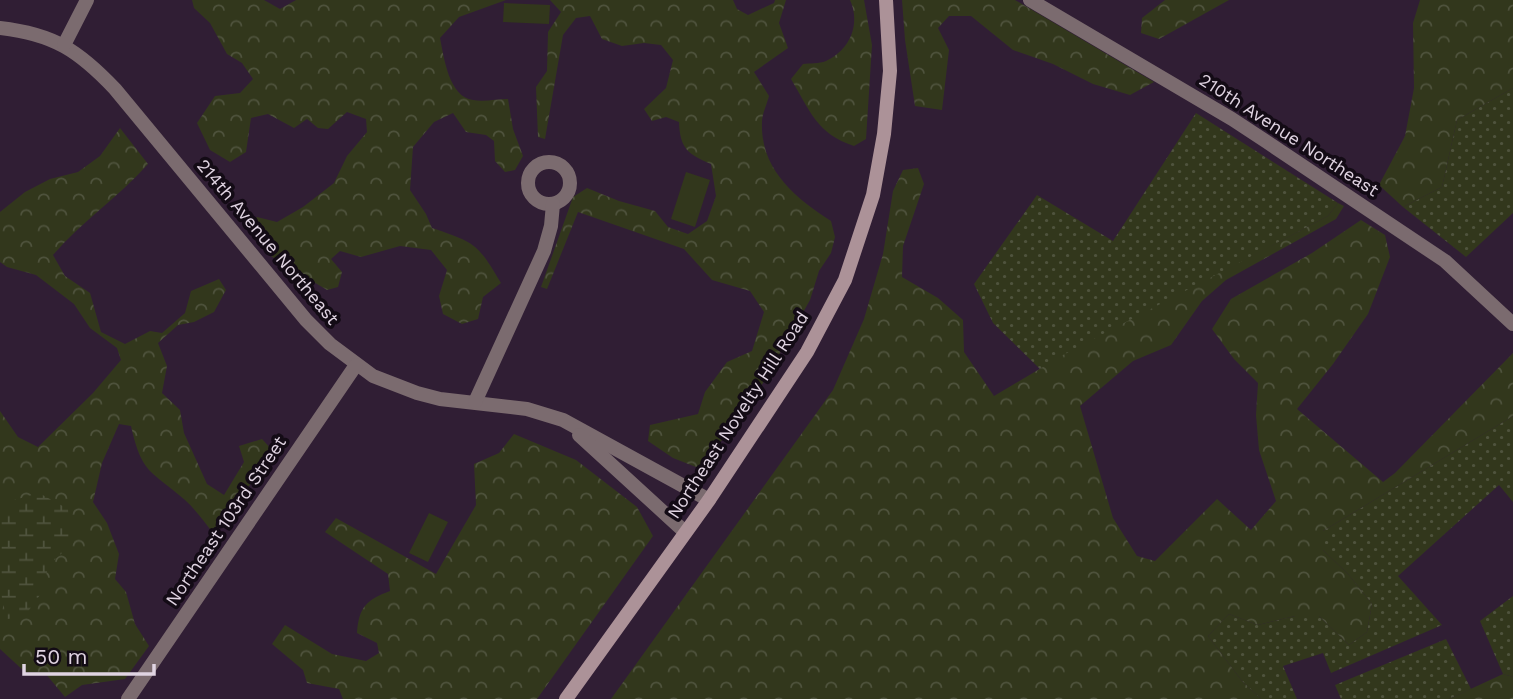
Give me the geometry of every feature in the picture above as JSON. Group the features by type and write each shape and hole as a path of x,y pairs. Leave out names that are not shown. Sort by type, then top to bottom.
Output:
{"main road":[{"name":"Northeast Novelty Hill Road","path":"566,699 709,500 807,352 845,280 873,195 884,134 890,71 886,0"}],"street":[{"path":"64,46 87,0"},
{"name":"210th Avenue Northeast","path":"1030,0 1233,118 1445,261 1513,324"},
{"name":"214th Avenue Northeast","path":"0,28 31,31 64,46 90,63 115,89 306,320 356,365 373,376 417,393 440,399 527,409 563,420 709,500"},
{"path":"475,402 544,251 551,226 553,204"},
{"name":"Northeast 103rd Street","path":"128,699 356,365"},
{"name":"214th Avenue Northeast","path":"563,420 685,533"}],"green space":[{"path":"192,0 264,0 280,9 296,0 506,0 459,17 440,38 449,75 458,92 473,100 508,99 513,129 523,156 515,170 505,172 495,161 494,141 486,135 466,132 453,113 434,122 413,147 410,190 432,228 474,246 501,283 483,297 478,319 462,324 443,314 439,296 447,270 431,250 400,246 361,257 340,251 331,259 342,272 338,287 327,290 269,255 247,226 257,217 277,222 303,207 334,183 347,156 367,132 366,119 347,112 328,129 318,128 307,119 294,128 268,114 251,118 246,152 230,162 210,150 197,123 215,96 240,93 253,79 242,63 227,54 210,23 194,8"},
{"path":"550,0 733,0 737,9 748,15 774,3 775,0 786,0 779,23 788,48 754,72 769,96 762,119 763,139 773,168 782,181 831,221 835,237 831,253 819,271 810,300 763,383 701,469 673,458 648,441 650,425 698,414 705,392 727,362 752,351 764,312 750,291 712,280 684,249 578,212 547,289 541,287 573,197 587,188 655,211 668,227 688,234 707,221 716,196 711,164 687,149 681,139 679,122 666,117 652,121 644,109 666,88 673,60 661,45 644,43 622,46 602,39 590,16 576,18 563,35 545,139 538,137 536,87 547,71 548,32 561,12"},
{"path":"850,0 864,0 872,45 866,139 854,146 841,141 823,128 791,79 803,64 826,61 847,43 854,27"},
{"path":"902,0 1015,0 1154,82 1130,95 1093,84 1053,64 1013,50 971,16 949,16 938,28 949,50 942,110 915,106"},
{"path":"1165,0 1229,0 1159,39 1141,33 1142,18"},
{"path":"1420,0 1513,0 1513,88 1457,120 1442,187 1403,207 1379,185 1405,136 1414,88 1413,23"},
{"path":"504,3 550,5 549,24 503,22"},
{"path":"1513,88 1513,213 1466,257 1403,207 1442,187 1457,120"},
{"path":"1196,113 1338,203 1328,216 1040,369 993,323 974,284 1037,195 1113,241"},
{"path":"120,128 148,164 53,255 65,276 90,293 101,332 125,344 150,331 162,333 185,313 191,291 219,279 226,290 214,312 194,322 178,325 158,343 167,366 162,393 180,410 184,433 207,484 224,495 244,462 239,446 262,439 274,452 214,534 189,504 149,470 139,454 131,426 119,424 102,463 93,502 107,523 119,554 115,579 126,592 135,624 149,646 125,679 82,685 65,697 45,673 25,672 0,649 0,411 18,437 38,447 93,393 121,360 117,348 90,328 74,304 36,275 7,267 0,262 0,212 25,192 50,179 78,172 100,156"},
{"path":"918,168 924,184 903,246 902,277 938,298 963,320 964,352 994,396 1063,355 1328,216 1338,203 1344,206 1336,219 1226,280 1202,301 1171,345 1133,361 1080,406 1113,518 1137,556 1155,561 1217,499 1251,530 1276,501 1259,450 1256,415 1258,383 1234,359 1212,329 1231,299 1312,253 1361,220 1385,235 1390,257 1368,314 1297,409 1383,482 1513,353 1513,416 1323,531 1323,550 1348,574 1372,604 1367,632 1349,645 1319,616 1295,616 1258,625 1229,614 1208,636 1242,681 1261,699 611,699 833,390 864,319 883,254 893,191 903,170"},
{"path":"686,172 710,180 695,227 671,219"},
{"path":"1513,416 1513,502 1499,485 1398,576 1442,625 1331,673 1323,653 1283,666 1297,699 1261,699 1242,681 1208,636 1229,614 1258,625 1295,616 1319,616 1349,645 1367,632 1372,604 1348,574 1323,550 1323,531"},
{"path":"514,434 576,460 637,507 653,536 537,699 343,699 339,689 307,683 303,670 272,644 285,625 332,654 366,661 379,653 377,643 357,633 362,611 370,601 390,591 388,574 325,532 336,518 436,574 476,505 474,464 499,453"},
{"path":"39,493 68,509 74,542 49,565 40,595 24,617 7,619 0,591 0,504"},
{"path":"429,513 448,522 428,562 409,553"},
{"path":"1513,596 1513,677 1503,674 1480,621"},
{"path":"1446,639 1471,689 1449,699 1341,699 1335,685"},
{"path":"1503,674 1513,677 1513,699 1449,699"}]}
